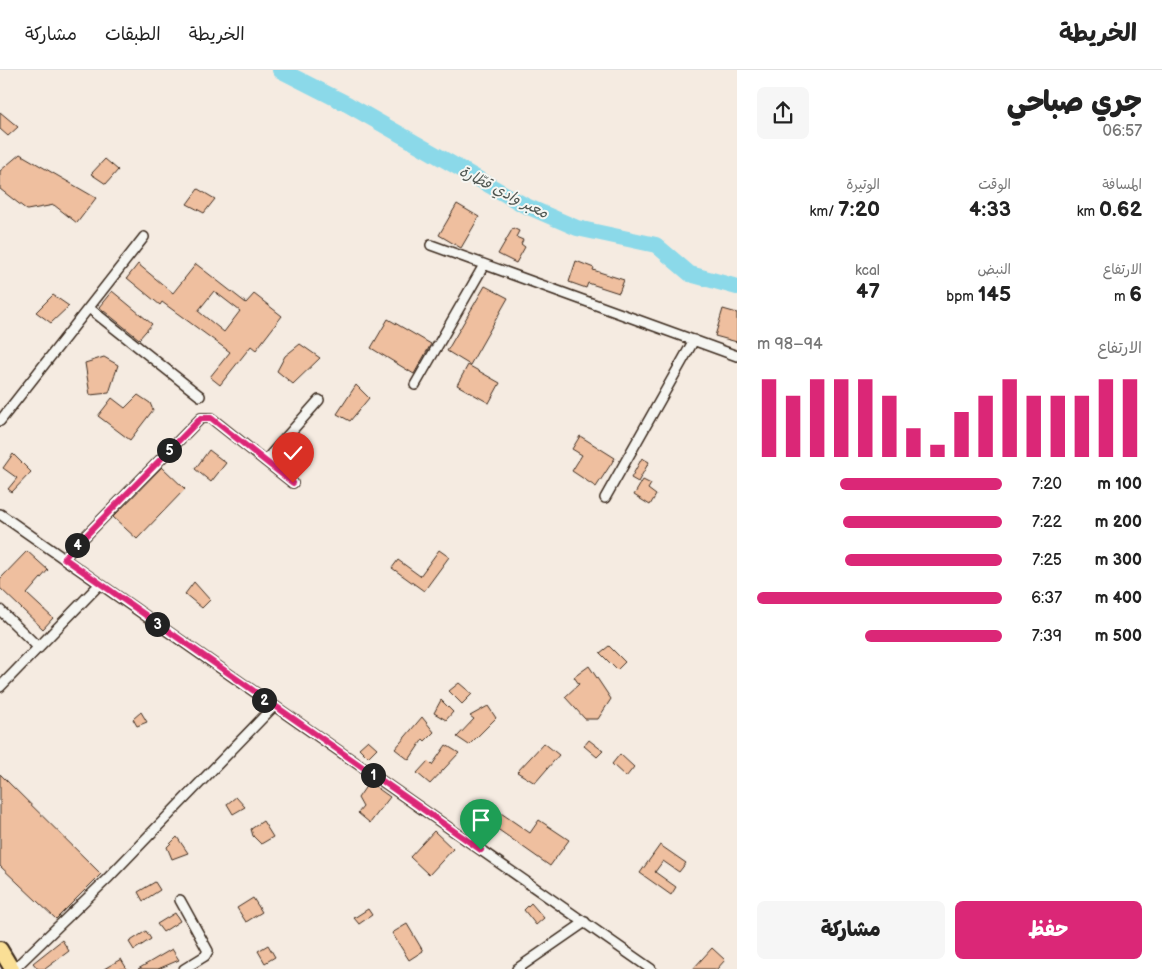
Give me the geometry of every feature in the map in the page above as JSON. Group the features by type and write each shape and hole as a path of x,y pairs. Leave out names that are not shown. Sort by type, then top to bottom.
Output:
{"highway":[{"path":"0,949 13,969"}],"street":[{"path":"0,421 144,237"},
{"path":"430,246 737,356"},
{"path":"416,385 484,264"},
{"path":"89,308 200,396"},
{"path":"605,498 694,340"},
{"path":"265,461 319,400"},
{"path":"64,558 201,418 211,418 293,483"},
{"path":"0,514 651,969"},
{"path":"0,687 100,584"},
{"path":"0,610 39,648"},
{"path":"13,969 159,826 274,706"},
{"path":"180,900 208,952 205,956 184,969"},
{"path":"517,969 585,922"}],"building":[{"path":"0,112 18,127 8,136 0,129"},
{"path":"20,154 96,198 77,223 54,205 27,210 0,189 0,171"},
{"path":"105,159 118,170 106,184 91,174"},
{"path":"198,189 215,199 204,213 187,204"},
{"path":"457,204 479,217 461,248 439,235"},
{"path":"513,228 519,231 516,237 523,240 521,244 525,247 516,263 498,254"},
{"path":"576,261 594,268 593,270 624,280 619,293 588,283 586,288 569,282"},
{"path":"138,264 173,293 196,264 246,303 254,294 282,316 256,350 251,346 220,385 210,377 230,352 162,302 160,305 127,278","holes":["214,291 240,311 224,332 198,311"]},
{"path":"485,286 508,298 470,365 447,351"},
{"path":"112,291 152,324 139,339 99,307"},
{"path":"53,295 69,306 51,323 36,312"},
{"path":"723,309 737,313 737,342 715,336"},
{"path":"388,319 431,344 414,374 371,348"},
{"path":"300,344 320,358 293,384 277,371 285,356"},
{"path":"104,357 118,365 109,393 90,395 85,363"},
{"path":"468,365 500,383 489,403 457,385"},
{"path":"356,385 369,398 350,421 337,414"},
{"path":"138,395 150,403 153,410 130,440 98,416 112,398 125,408"},
{"path":"580,436 615,458 596,487 572,471 582,455 572,449"},
{"path":"209,450 226,463 211,482 195,469"},
{"path":"13,454 31,472 12,492 8,489 17,478 3,468"},
{"path":"642,458 649,462 638,482 631,478"},
{"path":"162,467 185,489 137,539 113,517"},
{"path":"643,480 651,484 648,489 656,495 650,505 634,495"},
{"path":"439,550 449,557 424,591 392,568 398,560 420,576"},
{"path":"27,551 48,570 27,594 53,618 43,629 0,588 0,579"},
{"path":"194,582 210,600 202,608 185,594"},
{"path":"609,646 625,662 617,670 600,653"},
{"path":"589,666 611,699 598,719 585,719 565,697 579,684 574,677"},
{"path":"459,683 472,694 462,704 449,691"},
{"path":"441,700 453,712 446,720 434,713"},
{"path":"488,706 496,718 469,745 457,737 474,719 470,716"},
{"path":"141,712 147,722 137,726 133,719"},
{"path":"422,717 434,732 425,741 423,739 409,760 395,749"},
{"path":"368,740 377,748 368,757 359,748"},
{"path":"589,740 603,751 597,757 584,746"},
{"path":"544,743 559,755 535,783 517,772"},
{"path":"446,745 459,753 430,784 417,773 428,761 432,765"},
{"path":"620,754 634,767 626,777 612,764"},
{"path":"0,774 101,874 56,919 0,866"},
{"path":"369,782 390,797 370,823 358,813 363,807 358,798"},
{"path":"236,797 245,807 233,814 227,804"},
{"path":"498,811 530,833 539,820 569,840 550,866 489,823"},
{"path":"263,821 273,837 261,844 253,836 251,829"},
{"path":"434,831 453,849 429,875 410,857"},
{"path":"177,837 188,853 172,859 167,847"},
{"path":"660,845 686,863 679,872 663,861 655,872 676,887 671,895 640,873"},
{"path":"155,882 160,890 143,901 138,892"},
{"path":"253,898 262,912 246,922 237,908"},
{"path":"531,903 544,918 536,925 524,910"},
{"path":"368,909 372,915 359,924 354,918"},
{"path":"175,913 180,921 163,932 157,924"},
{"path":"407,924 423,951 409,960 392,933"},
{"path":"146,931 151,939 134,950 129,942"},
{"path":"62,940 69,951 45,969 38,969 33,963"},
{"path":"268,945 275,957 265,963 258,951"},
{"path":"712,948 725,960 717,969 693,969"},
{"path":"172,949 179,960 158,969 138,969"},
{"path":"121,959 127,969 104,969"}],"waterway":[{"name":"معبر وادي قطّارة","path":"280,70 347,104 524,205 577,228 656,245 690,274 737,287"}],"route":[{"path":"293,483 211,418 204,417 64,558 481,850"}]}
